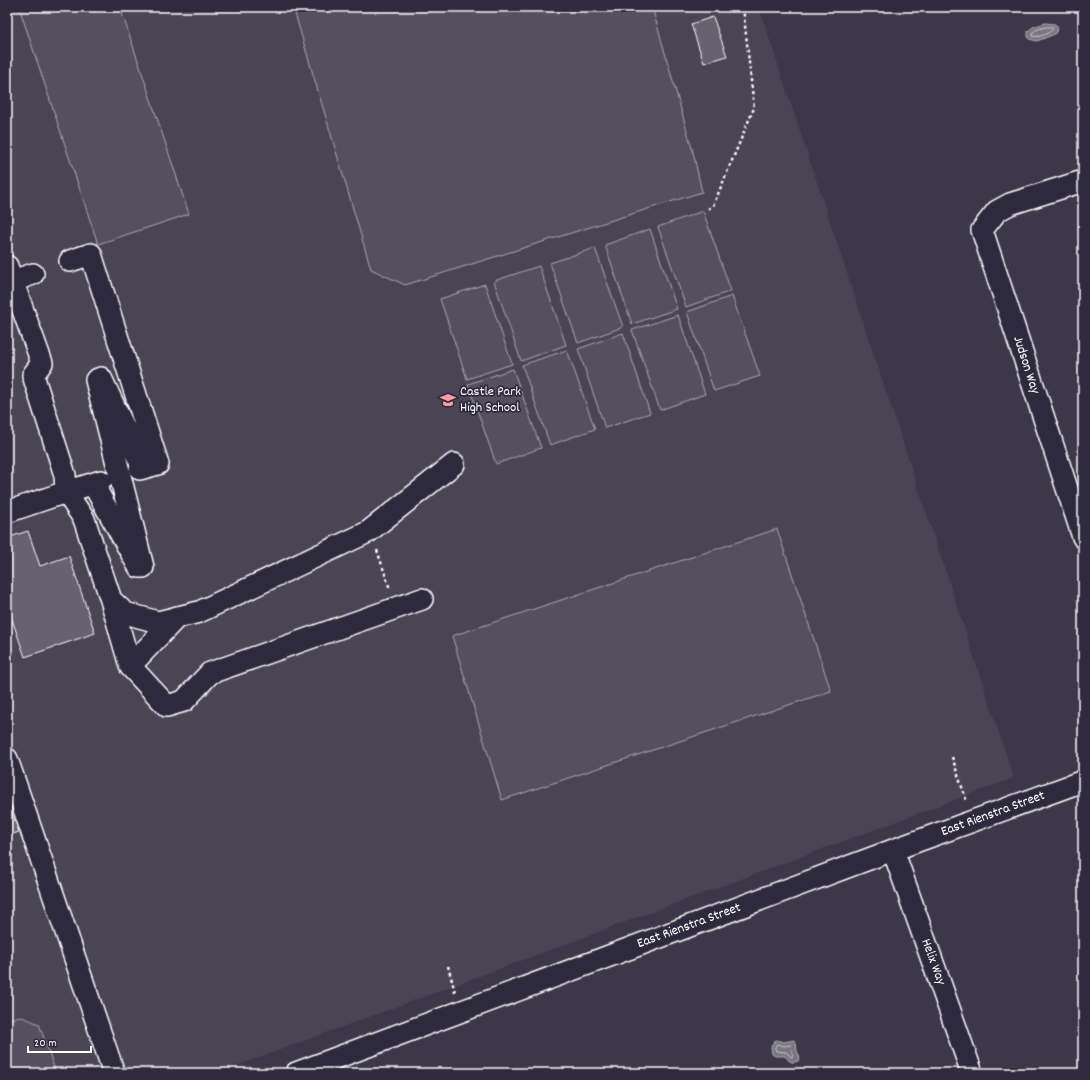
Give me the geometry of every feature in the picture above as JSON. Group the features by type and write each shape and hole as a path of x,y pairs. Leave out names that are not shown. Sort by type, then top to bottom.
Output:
{"street":[{"name":"Judson Way","path":"1083,181 1010,204 997,211 982,230 1083,537"},
{"path":"7,512 158,464 91,254 70,261"},
{"path":"33,274 9,276 42,363 32,375 65,475 66,492 84,519 111,600 130,666 167,706 184,701 210,673 422,599"},
{"path":"111,600 125,613 158,622 199,612 368,532 454,464"},
{"path":"130,666 177,617"},
{"path":"7,759 114,1073"},
{"name":"East Rienstra Street","path":"296,1073 893,850 1083,781"},
{"name":"Helix Way","path":"893,850 972,1073"}],"path":[{"path":"708,209 713,206 754,108 743,7"},
{"path":"376,545 386,578"},
{"path":"952,757 974,821"},
{"path":"448,966 460,1012"}],"shaded area":[{"name":"Castle Park High School","path":"7,7 759,7 1014,778 218,1073 7,1073"},
{"path":"19,7 120,7 189,214 98,244"},
{"path":"293,7 652,7 693,152 702,192 405,285 371,269"},
{"path":"703,211 731,291 686,307 658,227"},
{"path":"650,229 677,309 632,324 605,245"},
{"path":"595,248 623,327 578,343 550,263"},
{"path":"539,266 566,345 521,361 494,281"},
{"path":"485,284 512,364 467,379 440,299"},
{"path":"732,296 760,376 714,391 687,312"},
{"path":"678,315 705,394 660,410 632,330"},
{"path":"623,333 650,413 605,428 578,349"},
{"path":"567,350 595,429 550,445 522,365"},
{"path":"513,369 541,448 496,464 468,384"},
{"path":"777,529 831,691 502,800 452,636"},
{"path":"20,1016 39,1024 56,1073 7,1073 7,1020"}],"water":[{"path":"1045,23 1055,24 1058,28 1055,34 1037,41 1029,39 1028,31 1033,27"},
{"path":"777,1040 784,1042 794,1040 796,1042 797,1051 800,1057 798,1061 792,1062 785,1056 775,1056 772,1054 771,1047 774,1041"}],"building":[{"path":"713,17 727,56 704,63 691,24"},
{"path":"28,531 40,566 69,556 95,633 25,657 7,605 7,538"},
{"path":"7,801 19,832 7,836"}],"place":[{"name":"Castle Park High School","path":"448,400"}]}
